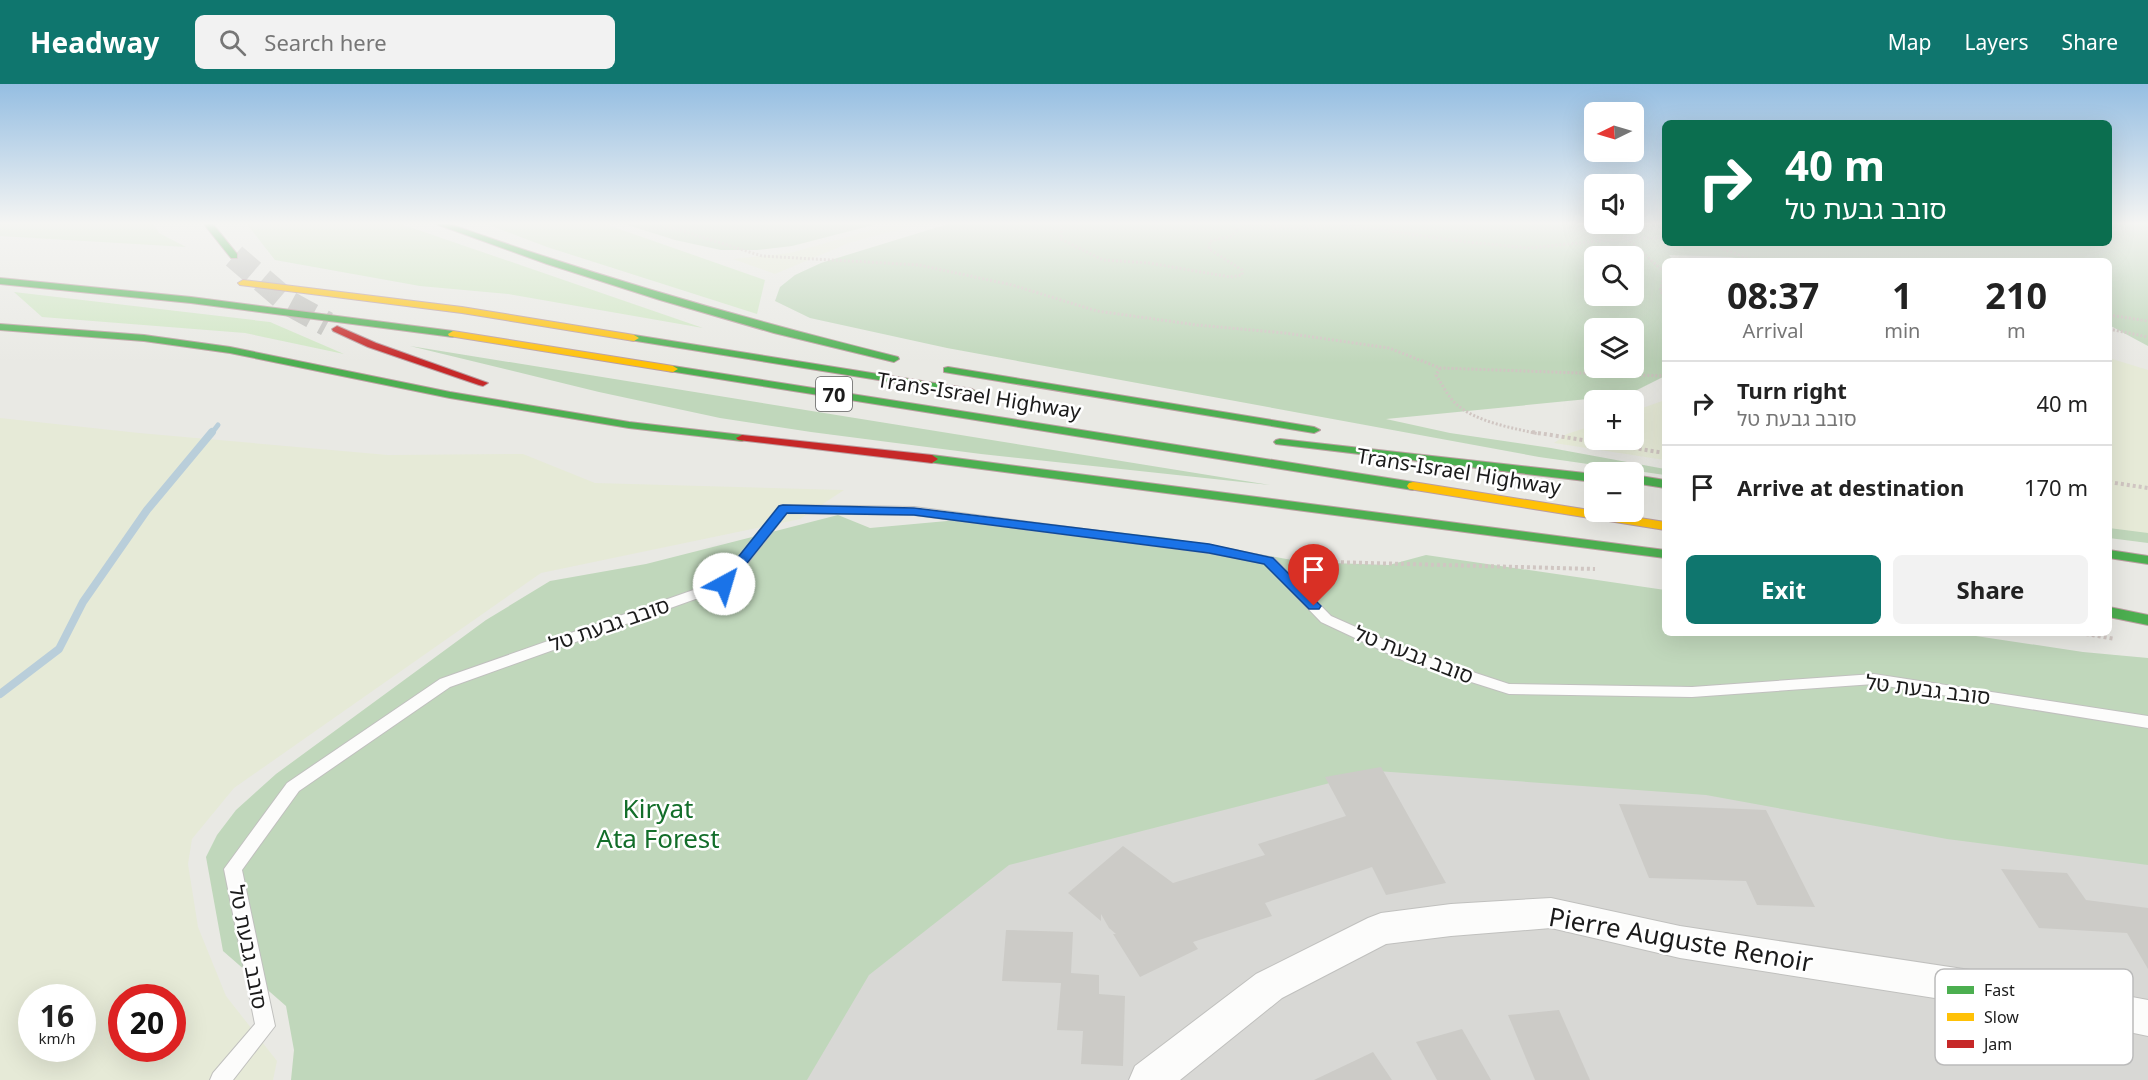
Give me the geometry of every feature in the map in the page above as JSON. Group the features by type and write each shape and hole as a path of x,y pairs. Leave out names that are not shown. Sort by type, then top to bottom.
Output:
{"highway":[{"path":"573,269 765,328 909,362"},
{"name":"Trans-Israel Highway","path":"0,280 191,300 433,331 1662,526"},
{"name":"Trans-Israel Highway","path":"224,281 472,312 981,394"},
{"path":"327,324 372,345 495,386"},
{"path":"0,327 99,333 184,343 283,359 450,395 629,425 1242,496 1662,554"},
{"path":"932,367 998,380 1326,431"},
{"path":"515,391 681,426 831,447"},
{"path":"1372,439 1584,471"},
{"name":"Trans-Israel Highway","path":"1263,440 1584,477"},
{"path":"1644,482 1662,485"},
{"path":"2112,554 2148,560"},
{"path":"2112,613 2148,620"},
{"path":"2112,623 2148,629"}],"street":[{"name":"Pierre Auguste Renoir","path":"1149,1080 1269,986 1381,929 1484,917 1551,913 1680,942 1935,981"},
{"name":"Pierre Auguste Renoir","path":"2133,1015 2148,1018"}],"lane":[{"name":"סובב גבעת טל","path":"220,1080 265,1026 233,869 293,787 445,682 724,584 783,509 914,512 1209,549 1269,561 1326,619 1407,656 1509,689 1692,692 1874,679 2148,722"}],"path":[{"path":"940,269 1012,285 1097,311 1389,348 1440,368 1662,376"},
{"path":"1181,269 1230,277 1242,275 1241,269"},
{"path":"2112,315 2148,321"},
{"path":"2112,330 2148,337"},
{"path":"1440,368 1436,375 1456,405 1485,419 1518,429 1662,453"},
{"path":"2112,482 2148,488"},
{"path":"1269,561 1606,570"}],"shaded area":[{"path":"1507,743 2148,837 2148,1080 746,1080 951,815"}],"green space":[{"path":"328,269 533,269 703,328 508,294 420,286"},
{"path":"617,269 735,269 765,280 757,314"},
{"path":"762,269 786,269 775,274"},
{"path":"807,269 1584,269 1584,306 1644,306 1644,269 1662,269 1662,378 1637,390 1584,390 1584,399 1386,419 1450,433 1627,462 1584,463 947,348 810,318 775,301 780,287 795,275"},
{"path":"2112,269 2148,269 2148,346 2112,327"},
{"path":"14,292 270,322 344,354 245,333 42,317"},
{"path":"410,346 1270,485 981,454 720,418 599,392"},
{"path":"2112,359 2148,370 2148,534 2112,528"},
{"path":"1662,401 1662,460 1600,450 1644,450 1644,407"},
{"path":"0,418 388,455 523,454 595,483 844,490 800,519 541,573 234,788 192,839 188,864 198,927 226,996 277,1061 273,1080 0,1080"},
{"path":"1584,428 1584,448 1554,443 1567,434"},
{"path":"1644,465 1662,468 1662,475 1644,472"},
{"name":"Kiryat Ata Forest","path":"838,515 870,528 969,519 1170,538 1303,562 1389,565 1426,555 1662,590 1662,636 1976,636 2083,652 2148,658 2148,865 1947,839 1706,795 1377,771 1009,865 869,975 807,1080 291,1080 294,1050 286,1006 223,951 206,857 217,835 236,810 276,774 486,620 550,581 646,564"},
{"path":"2112,528 2148,533 2148,543 2112,538"}],"building":[{"path":"1381,767 1446,883 1386,895 1372,867 1265,903 1272,916 1193,942 1198,949 1140,977 1113,934 1116,934 1109,928 1101,914 1101,921 1068,893 1123,846 1173,883 1265,855 1258,844 1346,816 1325,777"},
{"path":"1619,804 1766,810 1815,907 1757,905 1746,881 1649,878"},
{"path":"2001,869 2067,873 2086,900 2148,908 2148,969 2127,933 2039,928"},
{"path":"1006,930 1073,932 1071,973 1099,975 1099,994 1125,996 1123,1066 1081,1064 1083,1031 1057,1030 1061,983 1002,981"},
{"path":"1559,1010 1590,1080 1535,1080 1508,1015"},
{"path":"1462,1029 1491,1080 1437,1080 1416,1042"},
{"path":"1373,1052 1392,1080 1314,1080"}],"waterway":[{"path":"211,434 218,425"},
{"path":"0,694 59,649 83,602 147,510 212,432"}],"tunnel":[{"path":"250,269 290,304 327,324"}],"traffic: fast":[{"path":"573,269 720,315 894,359"},
{"path":"0,281 191,300 453,334"},
{"path":"0,327 144,338 230,350 450,395 629,425 742,438"},
{"path":"634,338 972,392"},
{"path":"673,369 1413,486"},
{"path":"948,370 1314,430"},
{"path":"1280,442 1584,477"},
{"path":"932,459 1662,554"},
{"path":"1644,481 1662,484"},
{"path":"2112,554 2148,560"},
{"path":"2112,613 2148,620"}],"traffic: slow":[{"path":"243,283 462,310 634,338"},
{"path":"453,334 673,369"},
{"path":"1413,486 1662,526"}],"traffic: jam":[{"path":"337,329 372,345 483,383"},
{"path":"742,438 932,459"}],"route":[{"path":"724,584 783,509 914,512 1209,549 1269,561 1314,606"}]}
